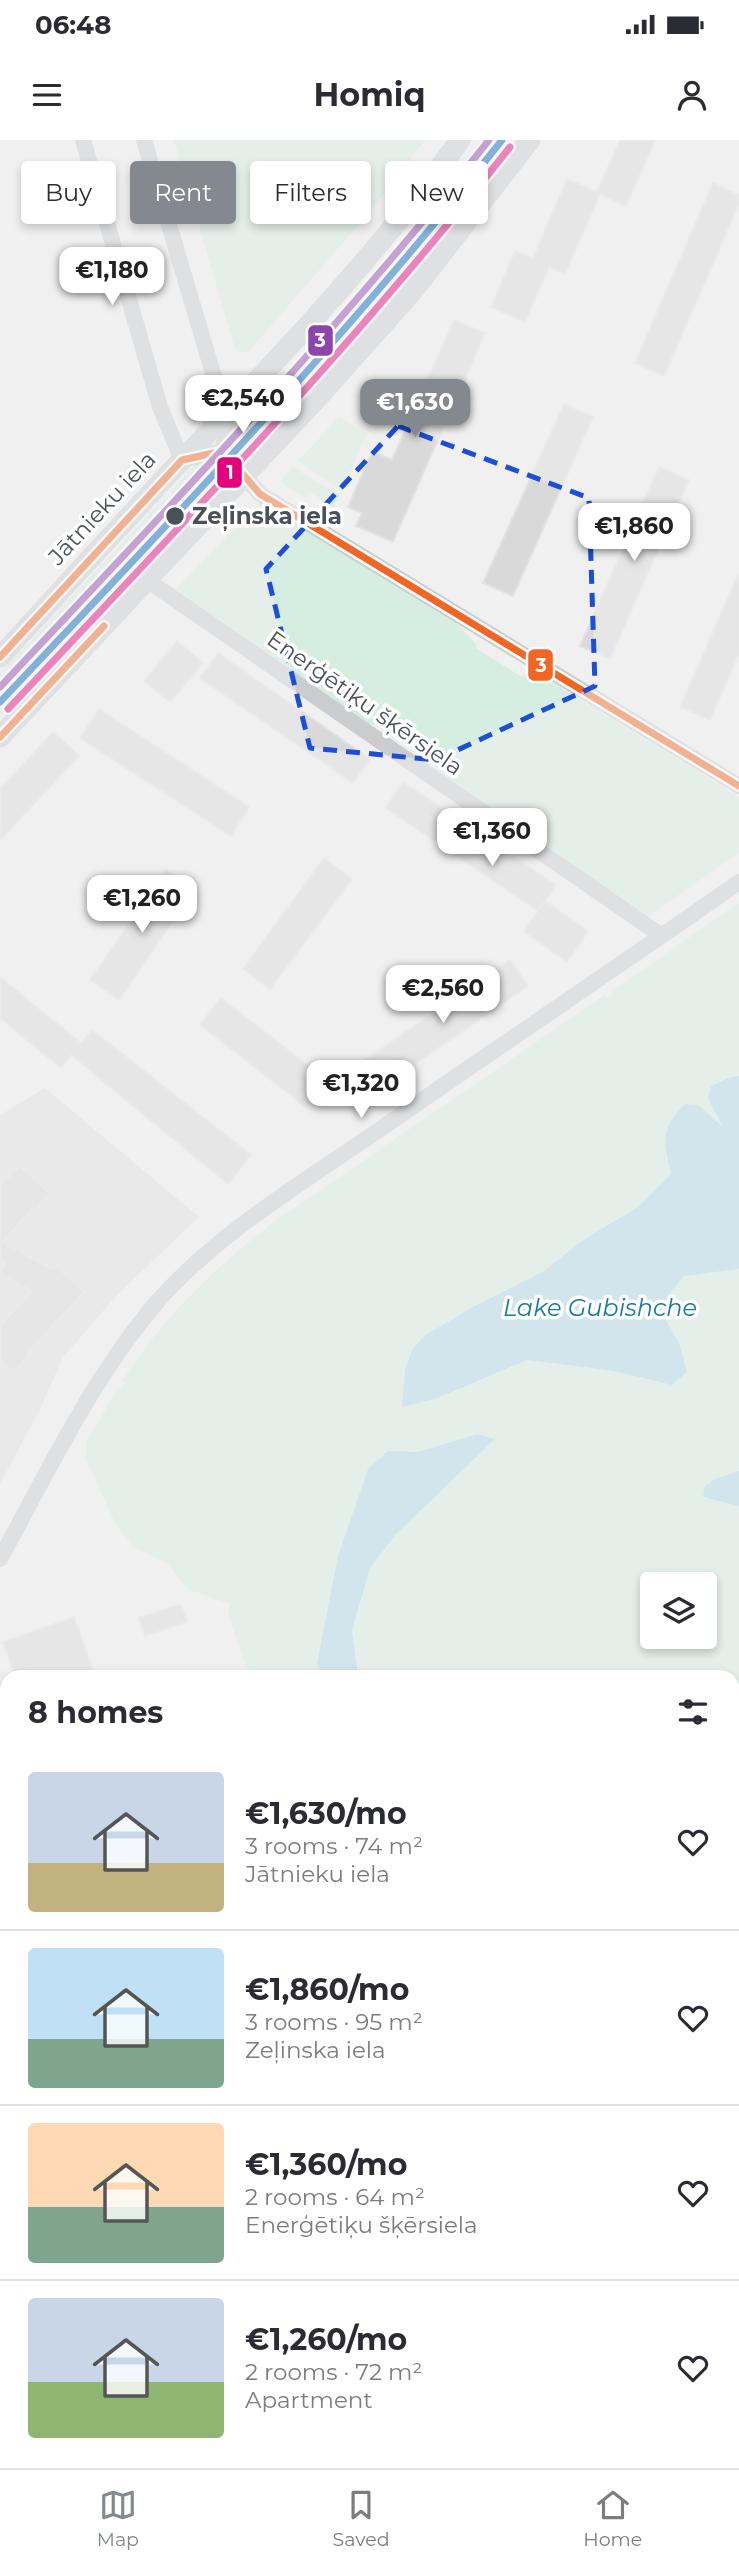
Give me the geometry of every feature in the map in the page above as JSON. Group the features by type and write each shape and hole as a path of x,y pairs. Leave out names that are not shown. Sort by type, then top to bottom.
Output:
{"street":[{"path":"83,140 160,407 182,460 223,451"},
{"path":"144,140 227,414 223,451 245,478 260,494 739,786"},
{"name":"Jātnieku iela","path":"0,657 372,254 460,140"},
{"path":"0,737 245,478 412,292 530,140"},
{"name":"Enerģētiķu šķērsiela","path":"147,580 662,936"},
{"path":"0,1559 65,1439 114,1359 157,1302 215,1246 321,1169 739,882"}],"highlighted area":[{"path":"398,426 589,498 595,686 436,760 310,748 266,569"}],"shaded area":[{"path":"45,1088 199,1217 117,1295 63,1357 41,1407 0,1484 0,1115"}],"green space":[{"path":"174,140 425,140 409,161 385,161 385,192 371,210 371,161 250,161 250,224 359,224 249,351 241,353 235,349 199,224 236,224 236,161 180,161"},
{"path":"339,417 367,434 342,491 298,461"},
{"path":"195,465 199,465 217,481 217,487 193,513 170,492"},
{"path":"292,467 340,495 333,507 310,492 305,498 280,482"},
{"path":"164,498 181,514 114,587 118,591 0,716 0,673"},
{"path":"260,502 456,623 477,645 476,648 522,677 525,674 550,681 739,797 739,853 645,918 444,780 435,762 384,727 368,724 179,596 176,589"},
{"path":"739,903 739,1267 697,1254 439,1398 527,1360 614,1371 611,1316 683,1276 739,1269 739,1670 247,1670 228,1614 230,1604 187,1589 166,1562 134,1547 116,1525 86,1459 86,1443 118,1388 121,1389 125,1383 122,1381 155,1335 191,1295 230,1258 274,1222 605,995 607,998 613,994 612,991"}],"water":[{"name":"Lake Gubishche","path":"739,1076 739,1269 684,1276 668,1296 662,1313 679,1343 687,1372 672,1385 614,1371 527,1360 438,1398 402,1407 405,1370 412,1350 424,1336 473,1307 544,1271 583,1240 638,1207 671,1174 665,1145 667,1129 677,1113 685,1104 698,1105 723,1127 708,1098 711,1086"},
{"path":"477,1434 495,1439 395,1535 370,1568 352,1630 357,1670 320,1670 317,1663 338,1556 368,1469 388,1451 418,1452"},
{"path":"739,1471 739,1506 703,1497 705,1486 715,1479"}],"building":[{"path":"620,140 655,140 626,206 600,194 565,274 549,267 525,322 491,307 515,251 533,258 567,179 597,192"},
{"path":"713,183 739,195 739,204 664,376 635,363"},
{"path":"454,320 485,333 393,542 356,526 362,513 348,507 372,451 392,460"},
{"path":"564,404 593,417 513,596 483,583"},
{"path":"659,467 689,480 610,659 580,646"},
{"path":"739,573 739,654 710,720 680,707"},
{"path":"177,641 203,663 170,702 144,681"},
{"path":"218,653 370,759 353,783 200,678"},
{"path":"99,709 249,807 231,836 80,738"},
{"path":"53,732 79,756 0,840 0,789"},
{"path":"403,782 556,885 540,908 545,901 588,931 567,962 524,931 538,911 386,808"},
{"path":"324,858 352,879 270,989 243,969"},
{"path":"166,870 194,890 119,1000 90,980"},
{"path":"510,960 528,986 376,1091 358,1065"},
{"path":"0,977 81,1043 92,1030 251,1155 228,1184 71,1055 61,1068 0,1018"},
{"path":"221,998 327,1080 306,1107 200,1025"},
{"path":"20,1166 50,1194 35,1210 33,1208 2,1242 53,1269 56,1266 84,1292 13,1372 0,1359 0,1326 32,1291 0,1274 6,1263 0,1257 0,1186"},
{"path":"181,1604 187,1622 145,1636 139,1618"},
{"path":"74,1617 93,1670 13,1670 3,1642"}],"tram line":[{"name":"3","path":"0,687 312,351 489,140"},
{"name":"2","path":"0,702 194,496 320,357 502,140"}],"transit line":[{"name":"1","path":"8,709 202,503 328,364 510,147"},
{"name":"3","path":"0,657 182,460 223,451 260,494 739,786"},
{"name":"3","path":"0,737 104,626"}],"place":[{"name":"Zeļinska iela","path":"175,516"}]}
